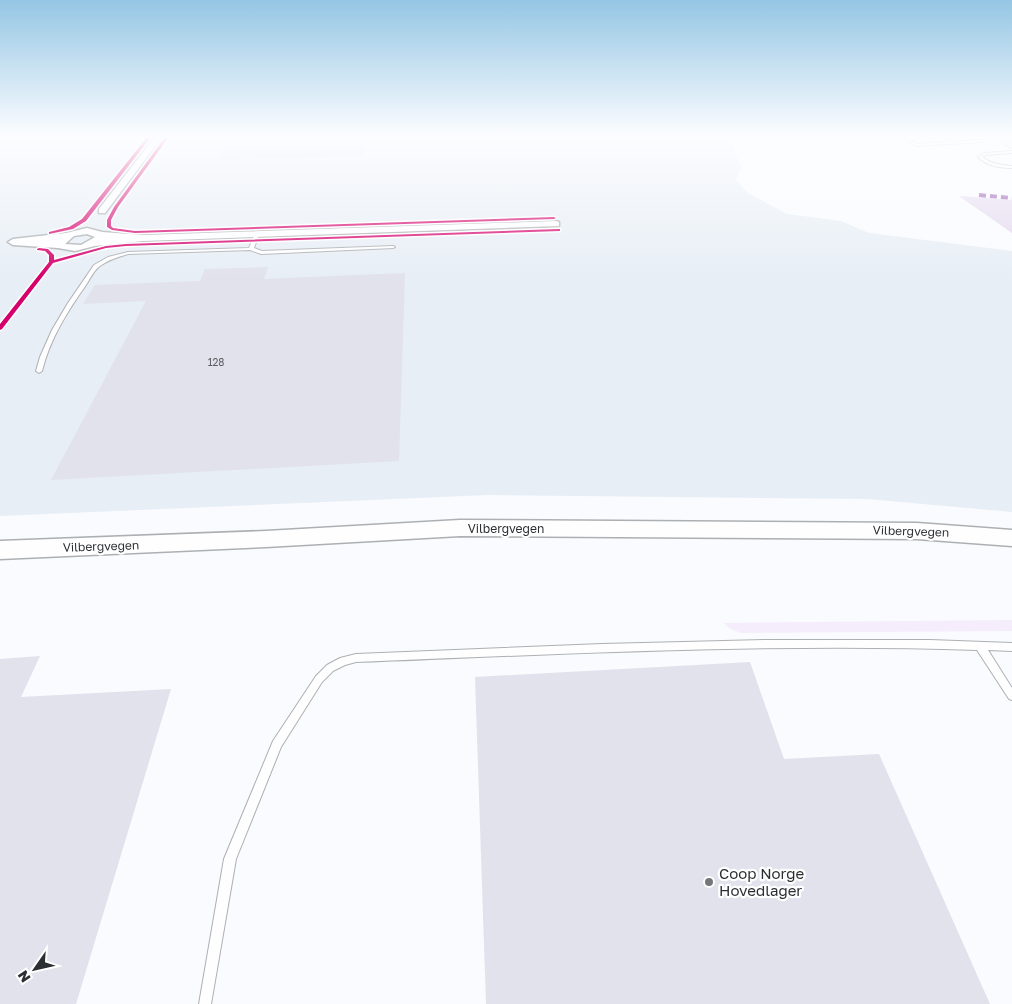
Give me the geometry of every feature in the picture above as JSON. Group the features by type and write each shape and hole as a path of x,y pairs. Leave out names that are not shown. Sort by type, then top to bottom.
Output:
{"main road":[{"name":"Vilbergvegen","path":"0,550 478,528 916,531 1012,538"}],"street":[{"path":"91,244 98,240 99,224 126,184"},
{"path":"0,243 71,234 99,224"},
{"path":"60,245 60,240 71,234 99,224 143,238"},
{"path":"13,242 60,245 70,248 143,238 556,224"}],"lane":[{"path":"251,249 257,234"},
{"path":"39,371 46,348 65,313 96,266 103,261 128,254 251,249 261,253 393,247"},
{"path":"205,1004 230,859 276,744 319,679 330,668 343,660 677,646 923,644 1012,647"},
{"path":"980,646 1012,696"}],"shaded area":[{"path":"0,184 740,184 748,193 787,214 841,221 869,233 1012,251 1012,512 868,499 487,495 0,516"},
{"path":"959,196 1012,200 1012,233"},
{"path":"1012,620 1012,631 741,633 729,628 724,623"}],"building":[{"path":"268,267 264,279 405,273 399,461 51,480 146,301 83,304 95,285 200,281 205,269"},
{"path":"40,656 21,697 171,689 76,1004 0,1004 0,659"},
{"name":"Coop Norge Hovedlager","path":"750,662 784,759 879,754 990,1004 486,1004 475,677"}],"marked path":[{"path":"979,195 1012,198"}],"cycle path":[{"path":"51,233 71,228 84,220 112,184"},
{"path":"133,184 109,220 109,227 112,229 135,232 554,218"},
{"path":"51,262 106,247 126,245 558,230"},
{"path":"0,328 51,262 52,255 46,250 39,249"}],"place":[{"name":"Coop Norge Hovedlager","path":"709,882"}]}
